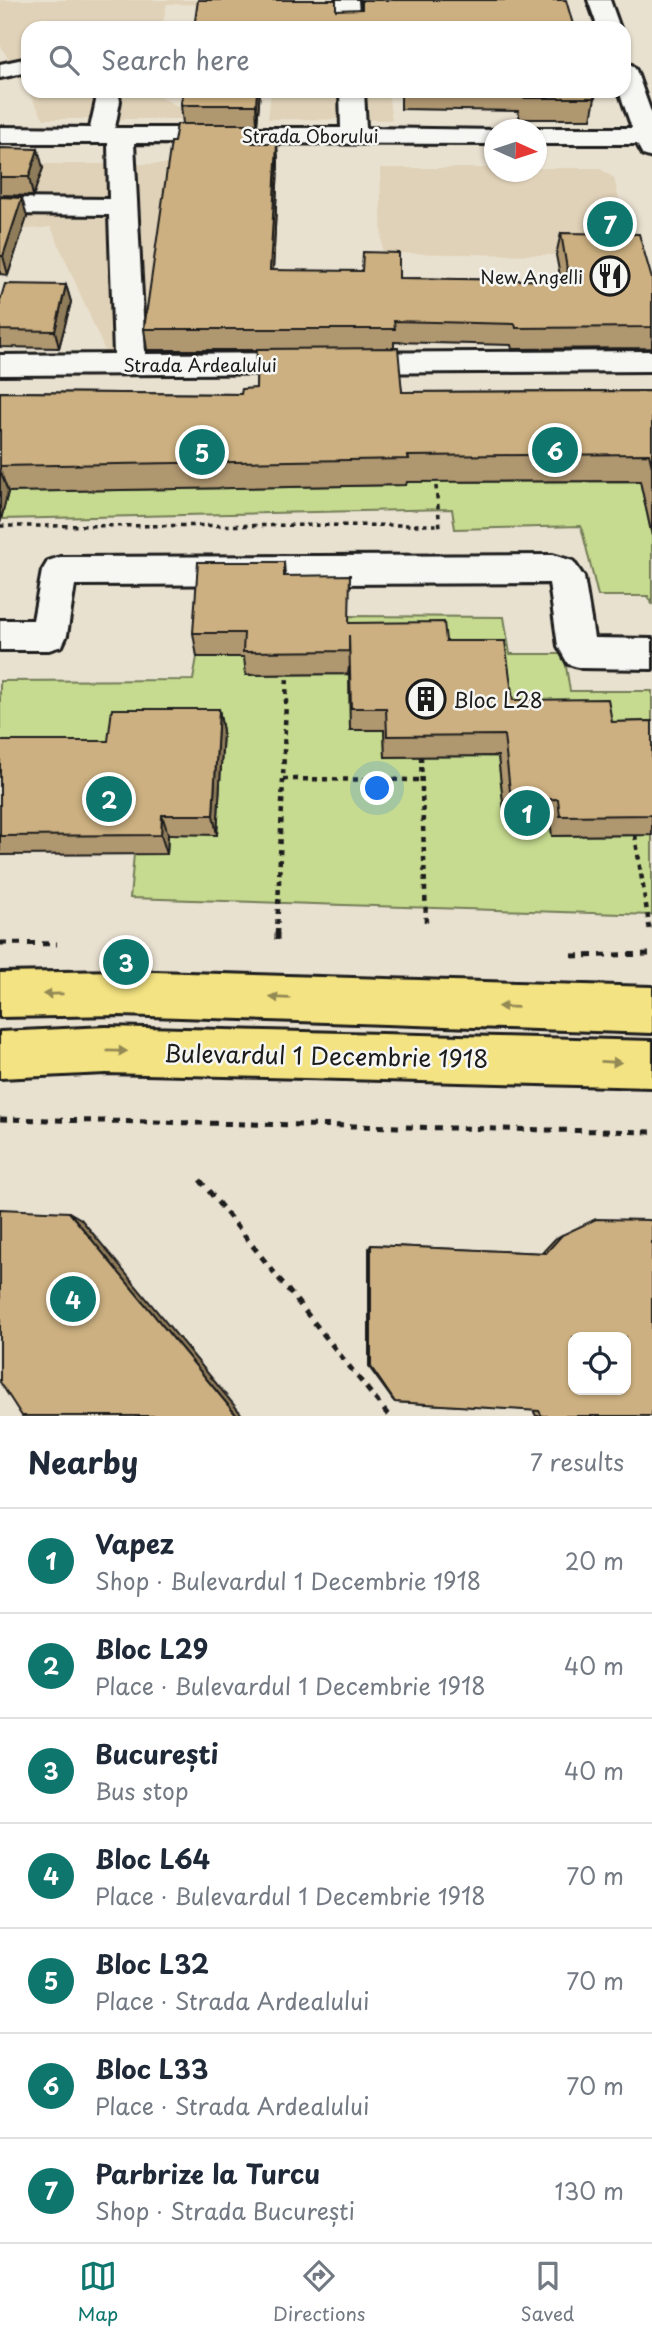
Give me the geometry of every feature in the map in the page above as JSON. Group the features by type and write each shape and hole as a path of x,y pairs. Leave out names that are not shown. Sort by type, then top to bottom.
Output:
{"main road":[{"path":"0,995 120,993 652,1010"},
{"name":"Bulevardul 1 Decembrie 1918","path":"0,1055 120,1051 570,1060 652,1065"}],"street":[{"path":"347,0 348,21"},
{"path":"599,0 606,21"},
{"path":"0,71 21,66"},
{"path":"547,136 650,141 631,89"},
{"path":"107,98 122,207 130,364"},
{"path":"352,98 354,135"},
{"path":"0,107 8,135"},
{"name":"Strada Oborului","path":"8,135 484,136"},
{"path":"0,206 122,207"},
{"name":"Strada Ardealului","path":"0,365 652,361"},
{"path":"0,635 49,635 60,571 561,571 566,577 577,646 581,653 652,654"}],"path":[{"path":"435,471 444,570"},
{"path":"0,526 440,526"},
{"path":"277,940 286,675"},
{"path":"421,757 426,922"},
{"path":"283,779 422,780"},
{"path":"635,835 650,931"},
{"path":"0,1119 652,1132"},
{"path":"201,1180 389,1416"}],"shaded area":[{"path":"0,0 376,0 378,21 347,21 279,6 167,4 163,21 21,21 21,80 0,45"},
{"path":"32,98 163,98 186,111 185,119 44,119"},
{"path":"270,98 389,98 392,120 268,119"},
{"path":"0,164 278,164 269,352 105,351 51,227 0,232"},
{"path":"380,168 484,168 484,182 547,182 547,168 599,168 614,178 633,256 382,253"}],"green space":[{"path":"400,414 462,482 640,481 652,536 652,605 648,596 598,596 581,526 455,529 452,509 1,519 0,522 0,492 406,485"},
{"path":"349,616 504,617 510,654 564,654 570,691 652,691 652,743 506,723 350,647"},
{"path":"197,657 246,657 246,675 349,674 350,730 384,730 385,757 498,756 505,820 550,819 552,836 652,835 652,915 130,898 134,854 167,854 168,834 115,762 0,763 0,681 193,680"}],"building":[{"path":"198,0 336,0 336,10 362,9 362,0 566,0 572,21 195,21"},
{"path":"182,98 256,98 256,105 181,105"},
{"path":"177,124 254,124 252,143 277,143 270,270 362,271 363,252 399,253 399,278 569,281 561,233 639,234 652,279 652,327 516,328 515,324 394,321 395,329 144,329 171,142 174,142"},
{"path":"0,148 38,149 29,177 0,177"},
{"path":"0,197 22,198 3,256 0,256"},
{"path":"5,284 66,285 55,331 0,330 0,301"},
{"path":"398,348 402,392 652,391 652,467 649,454 408,456 409,459 0,466 0,392 241,394 242,389 256,388 257,349"},
{"name":"Bloc L28","path":"198,562 284,562 284,576 350,575 349,623 444,622 446,641 505,641 513,700 608,699 612,722 652,721 652,815 560,816 558,799 511,800 504,735 387,736 386,708 351,708 349,635 349,651 243,652 244,633 193,633"},
{"path":"112,709 219,709 213,815 162,815 161,835 0,836 0,741 108,741"},
{"path":"0,1209 69,1212 237,1416 22,1416 0,1382"},
{"path":"596,1219 652,1221 652,1416 542,1416 539,1411 395,1402 371,1367 371,1245 546,1253 562,1235"}],"place":[{"name":"Parbrize la Turcu","path":"610,224"},
{"name":"New Angelli","path":"610,276"},
{"name":"Bloc L33","path":"555,450"},
{"name":"Bloc L32","path":"202,452"},
{"name":"Bloc L28","path":"426,699"},
{"name":"Bloc L29","path":"109,799"},
{"name":"Vapez","path":"527,813"},
{"name":"București","path":"126,962"},
{"name":"Bloc L64","path":"73,1299"}]}
